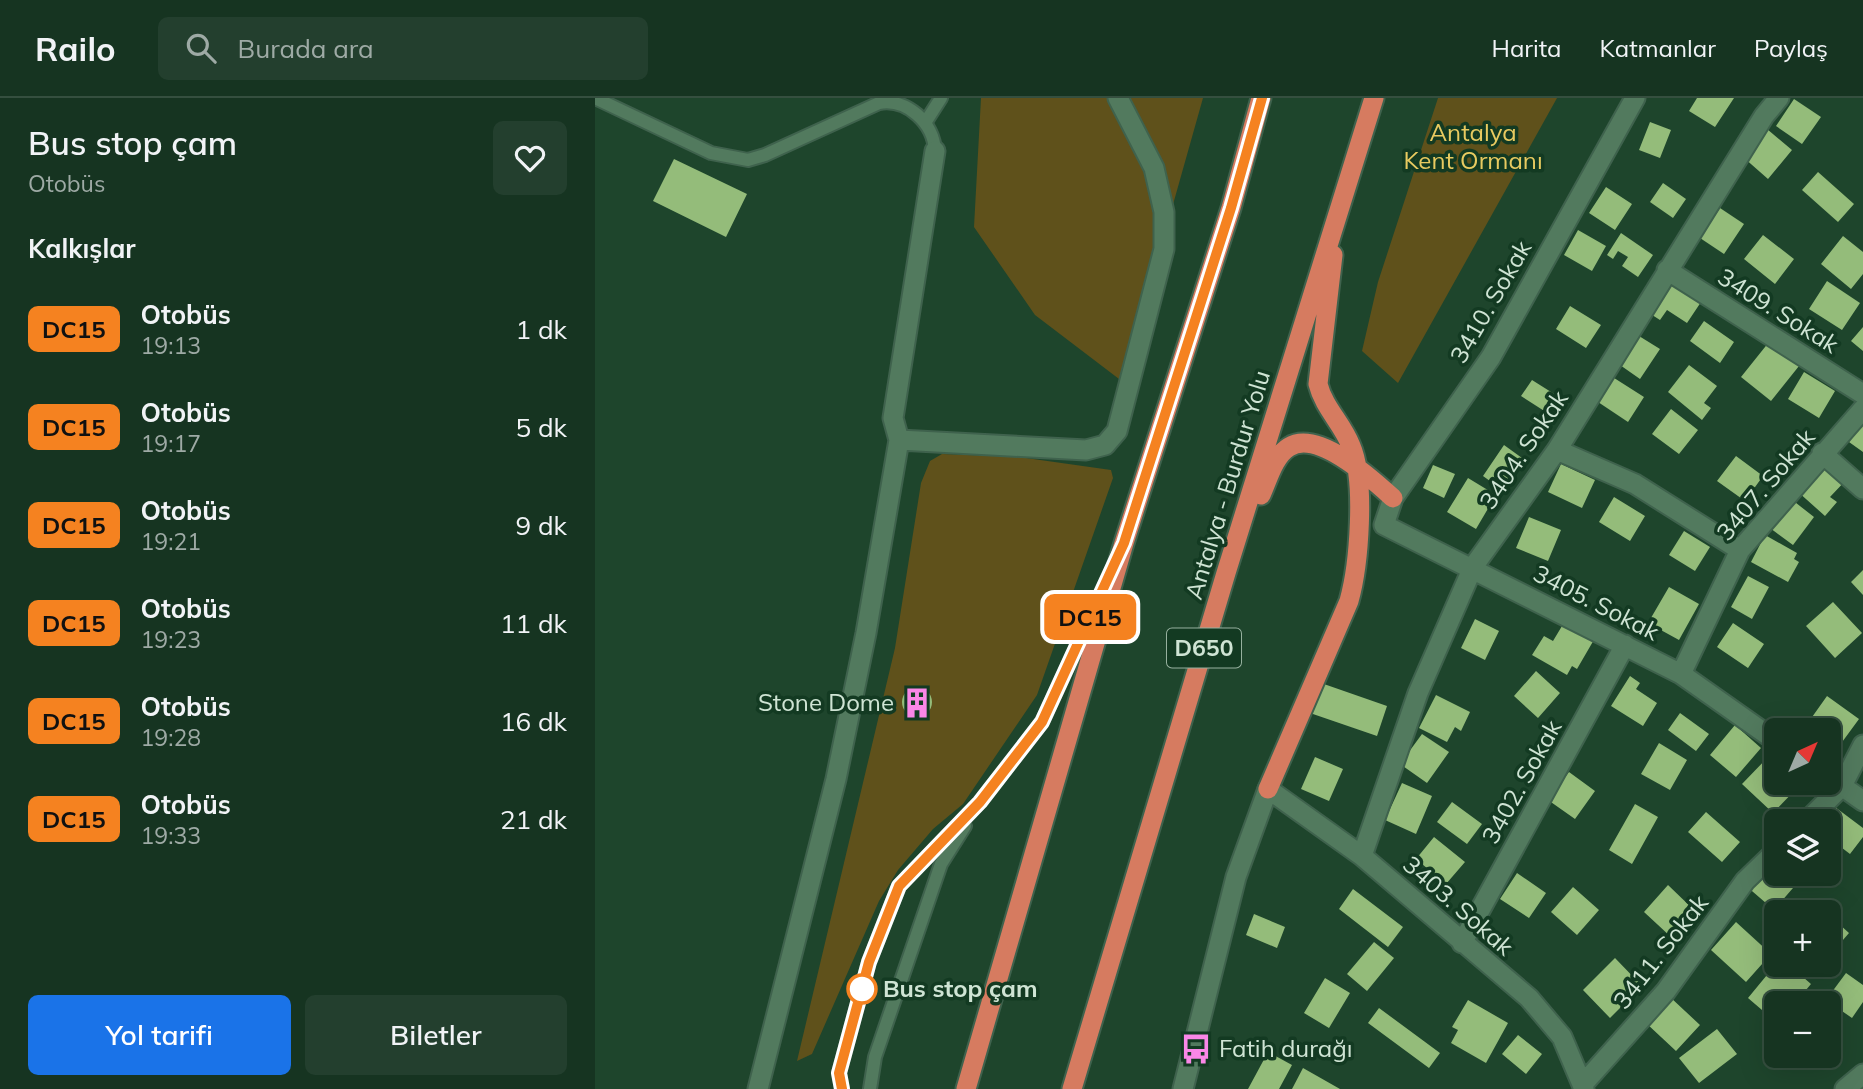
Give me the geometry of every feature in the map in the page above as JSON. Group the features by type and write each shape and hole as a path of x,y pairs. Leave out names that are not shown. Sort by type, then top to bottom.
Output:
{"highway":[{"path":"966,1089 1124,543 1231,208 1261,98"},
{"name":"Antalya - Burdur Yolu","path":"1072,1089 1226,573 1374,98"},
{"path":"1268,789 1349,601 1356,576 1359,512 1356,465 1351,445 1322,400 1318,384 1338,209"},
{"path":"1226,573 1276,461 1289,447 1311,443 1356,465 1393,498"}],"street":[{"path":"899,440 1086,450 1105,445 1117,431 1164,249 1164,212 1154,168 1118,98"},
{"name":"3410. Sokak","path":"1384,525 1393,498 1491,357 1635,98"},
{"name":"3404. Sokak","path":"1362,856 1418,693 1473,567 1557,450 1764,116 1779,98"},
{"path":"758,1089 836,779 866,634 899,440 893,418 935,151"},
{"name":"3409. Sokak","path":"1667,270 1863,394"},
{"name":"3407. Sokak","path":"1681,674 1739,550 1863,409"},
{"path":"1557,450 1635,484 1739,550"},
{"path":"1822,453 1863,489"},
{"name":"3405. Sokak","path":"1384,525 1473,567 1681,674 1764,733"},
{"name":"3402. Sokak","path":"1462,943 1626,645"},
{"path":"1841,774 1863,744"},
{"path":"1841,786 1863,801"},
{"path":"1183,1089 1237,877 1268,789"},
{"name":"3403. Sokak","path":"1268,789 1362,856 1529,998 1562,1037 1584,1086"},
{"name":"3411. Sokak","path":"1584,1086 1666,991 1745,881 1764,863"},
{"path":"1845,1089 1863,1074"}],"lane":[{"path":"595,98 711,153 730,159 748,160 765,156 879,103 895,100 925,123 935,140 935,151"},
{"path":"925,123 941,98"},
{"path":"870,1089 873,1064 941,864 980,802 1042,722 1124,543"},
{"path":"842,1089 839,1073 869,962 899,886 980,802"}],"green space":[{"path":"981,98 1203,98 1123,382 1035,315 974,227"},
{"name":"Antalya Kent Ormanı","path":"1438,98 1557,98 1398,383 1362,351 1378,282"},
{"path":"942,454 1019,457 1111,470 1113,478 1037,695 963,804 933,829 898,870 879,901 812,1054 797,1061 895,648 921,483 930,461"}],"building":[{"path":"1697,98 1734,98 1715,127 1689,111"},
{"path":"1794,99 1821,117 1802,144 1776,126"},
{"path":"1650,122 1671,130 1660,158 1639,150"},
{"path":"1767,129 1792,150 1768,179 1743,157"},
{"path":"674,159 747,194 726,237 653,201"},
{"path":"1818,172 1854,204 1838,222 1802,190"},
{"path":"1663,183 1686,199 1673,218 1650,202"},
{"path":"1606,187 1632,204 1615,230 1589,213"},
{"path":"1720,208 1744,224 1724,254 1700,238"},
{"path":"1578,230 1606,246 1592,271 1564,255"},
{"path":"1621,233 1653,255 1638,277 1622,266 1628,257 1618,251 1613,259 1607,255"},
{"path":"1763,235 1794,259 1775,284 1744,259"},
{"path":"1843,236 1863,252 1863,274 1851,289 1821,264"},
{"path":"1669,281 1701,302 1687,323 1667,310 1660,320 1649,313"},
{"path":"1827,281 1860,303 1842,330 1809,309"},
{"path":"1570,306 1601,325 1586,348 1556,329"},
{"path":"1704,321 1734,342 1720,363 1690,341"},
{"path":"1863,327 1863,351 1851,341"},
{"path":"1639,336 1660,349 1640,379 1620,365"},
{"path":"1769,342 1799,366 1771,401 1741,377"},
{"path":"1689,365 1717,386 1704,403 1711,408 1702,420 1668,392"},
{"path":"1804,372 1835,391 1819,418 1788,399"},
{"path":"1611,376 1644,397 1628,422 1595,400"},
{"path":"1532,380 1559,397 1549,414 1521,396"},
{"path":"1671,409 1698,430 1679,454 1652,434"},
{"path":"1863,423 1863,452 1849,442"},
{"path":"1504,445 1522,458 1501,489 1483,476"},
{"path":"1736,456 1763,476 1745,501 1717,481"},
{"path":"1825,459 1847,479 1830,497 1837,502 1825,516 1797,491"},
{"path":"1561,464 1595,480 1582,508 1548,492"},
{"path":"1433,465 1455,474 1444,498 1423,488"},
{"path":"1468,478 1496,495 1476,529 1447,512"},
{"path":"1614,497 1645,516 1630,541 1599,522"},
{"path":"1791,499 1814,517 1793,545 1770,528"},
{"path":"1529,517 1561,530 1548,561 1516,548"},
{"path":"1684,531 1710,547 1695,571 1669,555"},
{"path":"1765,535 1797,553 1794,559 1799,562 1788,582 1751,562"},
{"path":"1863,570 1863,595 1851,582"},
{"path":"1748,576 1769,587 1752,619 1731,607"},
{"path":"1669,587 1699,604 1679,640 1648,623"},
{"path":"1833,602 1862,633 1835,658 1806,626"},
{"path":"1475,619 1499,631 1485,660 1461,648"},
{"path":"1565,621 1595,638 1577,669 1572,666 1567,675 1532,655 1544,636 1553,641"},
{"path":"1733,623 1764,644 1748,668 1717,647"},
{"path":"1536,671 1560,693 1538,718 1514,696"},
{"path":"1630,676 1640,683 1636,689 1657,703 1643,726 1611,706"},
{"path":"1321,683 1387,706 1377,736 1310,713"},
{"name":"Stone Dome","path":"917,687 928,691 932,702 928,713 917,717 906,713 902,702 906,691"},
{"path":"1436,695 1470,712 1461,731 1455,727 1447,742 1419,728"},
{"path":"1827,696 1859,719 1841,744 1841,718 1811,718"},
{"path":"1680,713 1709,734 1696,751 1668,730"},
{"path":"1735,725 1761,748 1736,777 1710,755"},
{"path":"1422,734 1449,752 1427,783 1400,764"},
{"path":"1659,743 1687,760 1670,790 1641,774"},
{"path":"1315,757 1343,769 1329,801 1301,789"},
{"path":"1764,761 1764,795 1790,795 1777,809 1769,809 1742,784"},
{"path":"1569,772 1595,791 1575,819 1548,800"},
{"path":"1402,783 1432,796 1416,834 1385,820"},
{"path":"1452,802 1482,824 1467,844 1437,822"},
{"path":"1635,804 1658,817 1632,864 1609,850"},
{"path":"1706,812 1740,842 1722,862 1688,832"},
{"path":"1841,812 1863,828 1863,837 1850,854 1841,847"},
{"path":"1434,837 1465,862 1446,884 1416,859"},
{"path":"1764,863 1764,886 1793,888 1783,900 1764,901 1745,885"},
{"path":"1517,873 1546,893 1529,918 1500,899"},
{"path":"1668,885 1695,911 1671,937 1644,912"},
{"path":"1573,887 1599,910 1577,935 1551,912"},
{"path":"1353,889 1403,927 1388,947 1339,909"},
{"path":"1254,914 1285,927 1277,948 1246,935"},
{"path":"1736,922 1764,948 1764,962 1746,982 1711,950"},
{"path":"1841,926 1849,933 1841,942"},
{"path":"1374,942 1394,958 1367,991 1347,974"},
{"path":"1615,958 1642,986 1610,1018 1583,990"},
{"path":"1846,973 1863,985 1863,1002 1852,1018 1841,1010 1841,991 1833,991"},
{"path":"1765,977 1803,977 1811,984 1805,991 1764,991 1764,1012 1748,998"},
{"path":"1325,978 1350,993 1329,1028 1304,1013"},
{"path":"1670,997 1700,1025 1676,1051 1646,1023"},
{"path":"1468,1000 1508,1023 1486,1063 1451,1043 1458,1030 1452,1027"},
{"path":"1379,1008 1440,1053 1429,1068 1368,1023"},
{"path":"1717,1029 1737,1054 1699,1083 1679,1058"},
{"path":"1518,1035 1542,1054 1526,1074 1502,1054"},
{"path":"1268,1052 1292,1065 1279,1089 1248,1089"},
{"path":"1303,1068 1340,1089 1292,1089"}],"bus line":[{"name":"DC15","path":"842,1089 839,1073 869,962 899,886 980,802 1042,722 1124,543 1231,208 1262,98"}],"place":[{"name":"Stone Dome","path":"917,703"},
{"name":"Bus stop çam","path":"862,989"},
{"name":"Fatih durağı","path":"1196,1049"}]}
